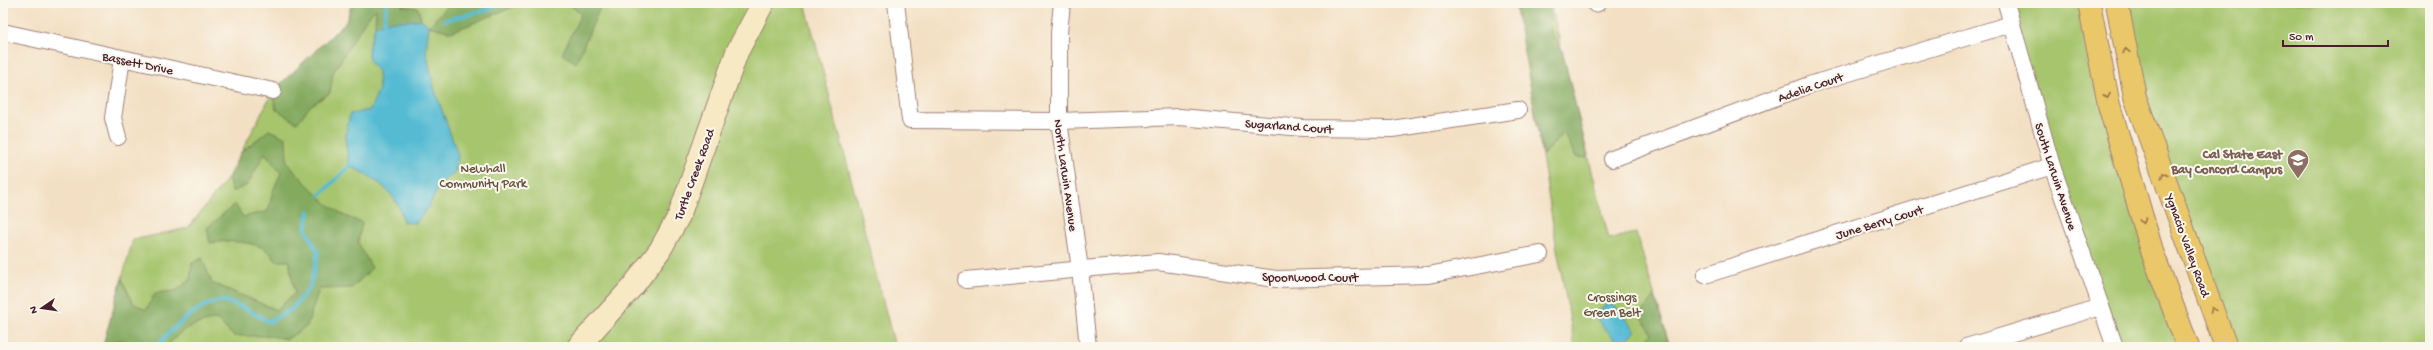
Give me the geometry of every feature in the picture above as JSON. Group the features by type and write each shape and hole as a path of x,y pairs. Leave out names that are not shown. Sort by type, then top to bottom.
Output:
{"highway":[{"path":"2089,3 2109,105 2153,254 2188,347"},
{"name":"Ygnacio Valley Road","path":"2117,3 2135,97 2226,347"}],"street":[{"name":"Turtle Creek Road","path":"578,347 633,286 660,250 679,216 737,52 763,3"},
{"name":"Sugarland Court","path":"896,3 910,120 1058,121 1180,117 1303,128 1392,129 1518,110"},
{"name":"North Larwin Avenue","path":"1062,3 1058,33 1058,121 1080,270 1088,347"},
{"name":"South Larwin Avenue","path":"2006,3 2052,166 2114,347"},
{"name":"Adelia Court","path":"1612,159 1809,84 2011,24"},
{"name":"Bassett Drive","path":"3,32 273,91"},
{"path":"118,137 114,118 122,59"},
{"name":"June Berry Court","path":"1705,275 2052,166"},
{"name":"Spoonwood Court","path":"966,280 1158,262 1276,278 1428,275 1540,254"},
{"path":"1966,347 2100,307"}],"green space":[{"name":"Newhall Community Park","path":"352,3 805,3 895,347 72,347 103,345 133,240 188,228 228,178 273,91 346,22"},
{"path":"352,3 402,3 402,6 418,8 421,19 392,22 375,26 376,9 366,19 333,73 330,93 310,106 297,123 276,109 273,91 346,22"},
{"path":"523,3 451,32 429,26 450,4"},
{"path":"568,3 602,3 576,63 562,54 581,14"},
{"path":"1515,3 1549,3 1551,33 1562,50 1588,158 1576,157 1564,133 1543,155"},
{"name":"Crossings Green Belt","path":"1517,3 1550,3 1609,239 1636,233 1670,347 1575,347 1557,249"},
{"path":"2006,3 2089,3 2188,347 2115,347"},
{"name":"Cal State East Bay Concord Campus","path":"2117,3 2430,3 2430,347 2232,347 2196,262"},
{"path":"269,130 286,138 287,163 321,198 351,219 362,222 358,243 372,268 352,288 319,289 307,326 287,339 271,336 233,336 217,319 195,325 183,331 177,335 167,347 133,347 135,345 120,340 103,345 122,279 133,303 146,310 155,293 175,291 190,280 192,263 202,258 212,283 277,310 295,293 289,261 276,261 268,251 248,243 210,243 207,228 235,204 243,217 268,211 273,191 281,173 265,153 247,185 232,192 228,178 241,152"},
{"path":"1655,296 1670,347 1639,347 1652,334 1640,314"}],"water":[{"path":"421,19 429,26 426,50 434,88 458,155 455,173 441,183 429,206 416,223 403,222 397,203 384,187 367,175 349,166 345,138 350,114 370,110 379,89 378,71 373,66 368,55 369,45 375,26 392,21"},
{"path":"1610,301 1636,331 1620,345 1594,316"}],"waterway":[{"path":"385,26 384,21 387,3"},
{"path":"445,20 488,10 504,3"},
{"path":"320,195 352,164"},
{"path":"157,347 169,333 186,318 212,303 226,301 246,309 269,322 292,309 310,287 318,253 306,229 309,211"}],"place":[{"name":"Cal State East Bay Concord Campus","path":"2298,180"}]}
